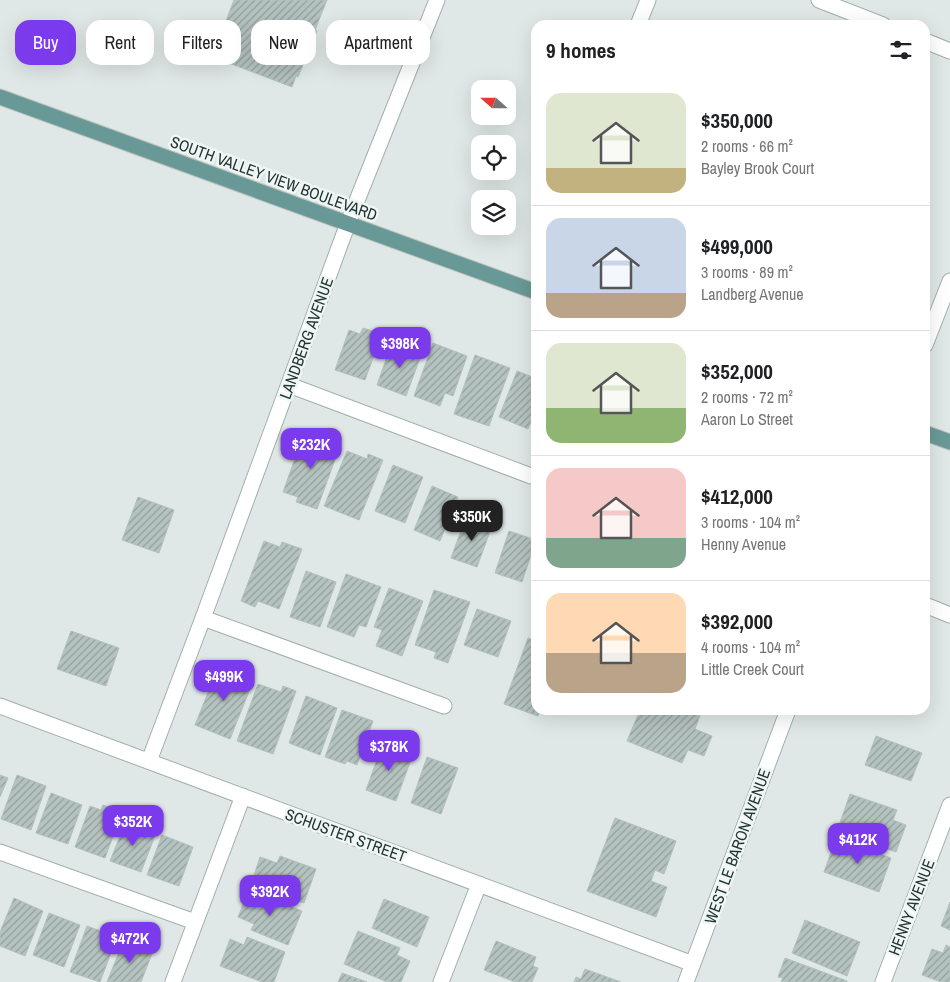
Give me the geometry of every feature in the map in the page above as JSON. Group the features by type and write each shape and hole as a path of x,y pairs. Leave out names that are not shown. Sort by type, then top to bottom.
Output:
{"main road":[{"name":"SOUTH VALLEY VIEW BOULEVARD","path":"0,97 531,290"},
{"path":"930,435 950,442"}],"street":[{"name":"LANDBERG AVENUE","path":"148,761 203,618 348,223 437,0"},
{"path":"640,20 648,0"},
{"path":"819,0 867,20"},
{"path":"930,43 950,51"},
{"path":"930,332 950,281"},
{"path":"289,385 531,476"},
{"path":"930,607 950,615"},
{"path":"203,618 444,706"},
{"name":"SCHUSTER STREET","path":"0,706 693,964"},
{"name":"WEST LE BARON AVENUE","path":"686,982 786,715"},
{"path":"173,982 243,796"},
{"name":"HENNY AVENUE","path":"883,982 950,805"},
{"path":"0,852 196,922"},
{"path":"441,982 478,884"}],"building":[{"path":"234,0 327,0 316,28 316,20 251,20 251,65 303,65 292,87 234,65 241,65 241,20 226,20"},
{"path":"363,328 382,334 365,380 335,370 349,330 360,334"},
{"path":"433,343 467,356 453,396 445,393 440,406 414,396"},
{"path":"405,344 423,350 406,396 377,385 391,345 402,349"},
{"path":"475,355 510,368 489,426 454,414"},
{"path":"517,371 531,376 531,422 528,429 499,417"},
{"path":"304,433 340,446 317,509 296,502 298,497 283,492"},
{"path":"347,451 367,459 368,454 383,460 359,520 324,506"},
{"path":"393,465 423,477 405,523 375,511"},
{"path":"432,486 458,497 440,541 414,530"},
{"path":"138,497 174,510 159,553 122,540"},
{"path":"466,517 492,526 477,567 451,558"},
{"path":"509,531 531,538 531,555 522,582 495,573"},
{"path":"264,541 280,547 282,542 302,549 279,609 258,601 255,607 241,601"},
{"path":"306,571 336,582 320,627 290,617"},
{"path":"346,574 381,587 366,627 359,625 354,637 327,627"},
{"path":"389,588 423,601 402,656 376,646 382,630 374,627"},
{"path":"434,590 470,602 448,663 434,658 436,652 415,645"},
{"path":"477,609 511,621 498,657 464,645"},
{"path":"71,631 119,648 106,686 57,669"},
{"path":"528,638 531,639 531,714 504,704"},
{"path":"219,665 254,679 230,739 195,725"},
{"path":"258,684 281,692 283,686 296,691 273,754 237,741"},
{"path":"306,696 337,708 320,755 289,743"},
{"path":"342,710 373,721 357,765 347,761 345,764 325,757"},
{"path":"638,715 700,715 695,729 712,736 704,756 688,750 682,763 627,741"},
{"path":"876,736 922,753 911,781 865,765"},
{"path":"383,743 413,754 396,801 366,790"},
{"path":"427,757 458,768 441,814 411,803"},
{"path":"0,775 8,778 0,797"},
{"path":"17,775 46,786 31,830 1,819"},
{"path":"51,793 82,805 68,844 36,833"},
{"path":"850,794 897,810 893,820 906,825 896,852 837,831"},
{"path":"103,805 122,812 105,858 75,847 90,806 101,810"},
{"path":"615,818 676,841 664,874 655,870 651,881 667,887 656,917 587,891"},
{"path":"126,821 156,833 141,872 110,861"},
{"path":"162,835 193,847 179,886 147,875"},
{"path":"836,838 891,858 879,892 824,872"},
{"path":"280,856 316,869 304,903 251,884 260,857 277,863"},
{"path":"249,890 302,911 288,945 251,930 254,924 238,917"},
{"path":"14,898 43,911 25,956 0,946 0,932"},
{"path":"384,899 429,917 417,947 372,928"},
{"path":"950,902 950,930 941,926"},
{"path":"49,913 80,925 64,967 33,955"},
{"path":"805,920 860,942 847,976 792,953"},
{"path":"87,926 117,937 100,982 70,972"},
{"path":"358,931 400,948 397,955 410,961 401,982 387,982 344,964"},
{"path":"247,937 285,952 274,982 262,982 220,966 230,939 244,945"},
{"path":"124,940 153,951 141,982 107,982"},
{"path":"496,941 536,957 533,966 538,968 532,982 515,982 484,970"},
{"path":"946,945 950,947 950,982 941,982 922,975 932,949 943,953"},
{"path":"785,958 847,982 781,982 783,978 778,977"},
{"path":"585,969 621,982 574,982 576,977 581,979"},
{"path":"342,973 367,982 338,982"}]}
